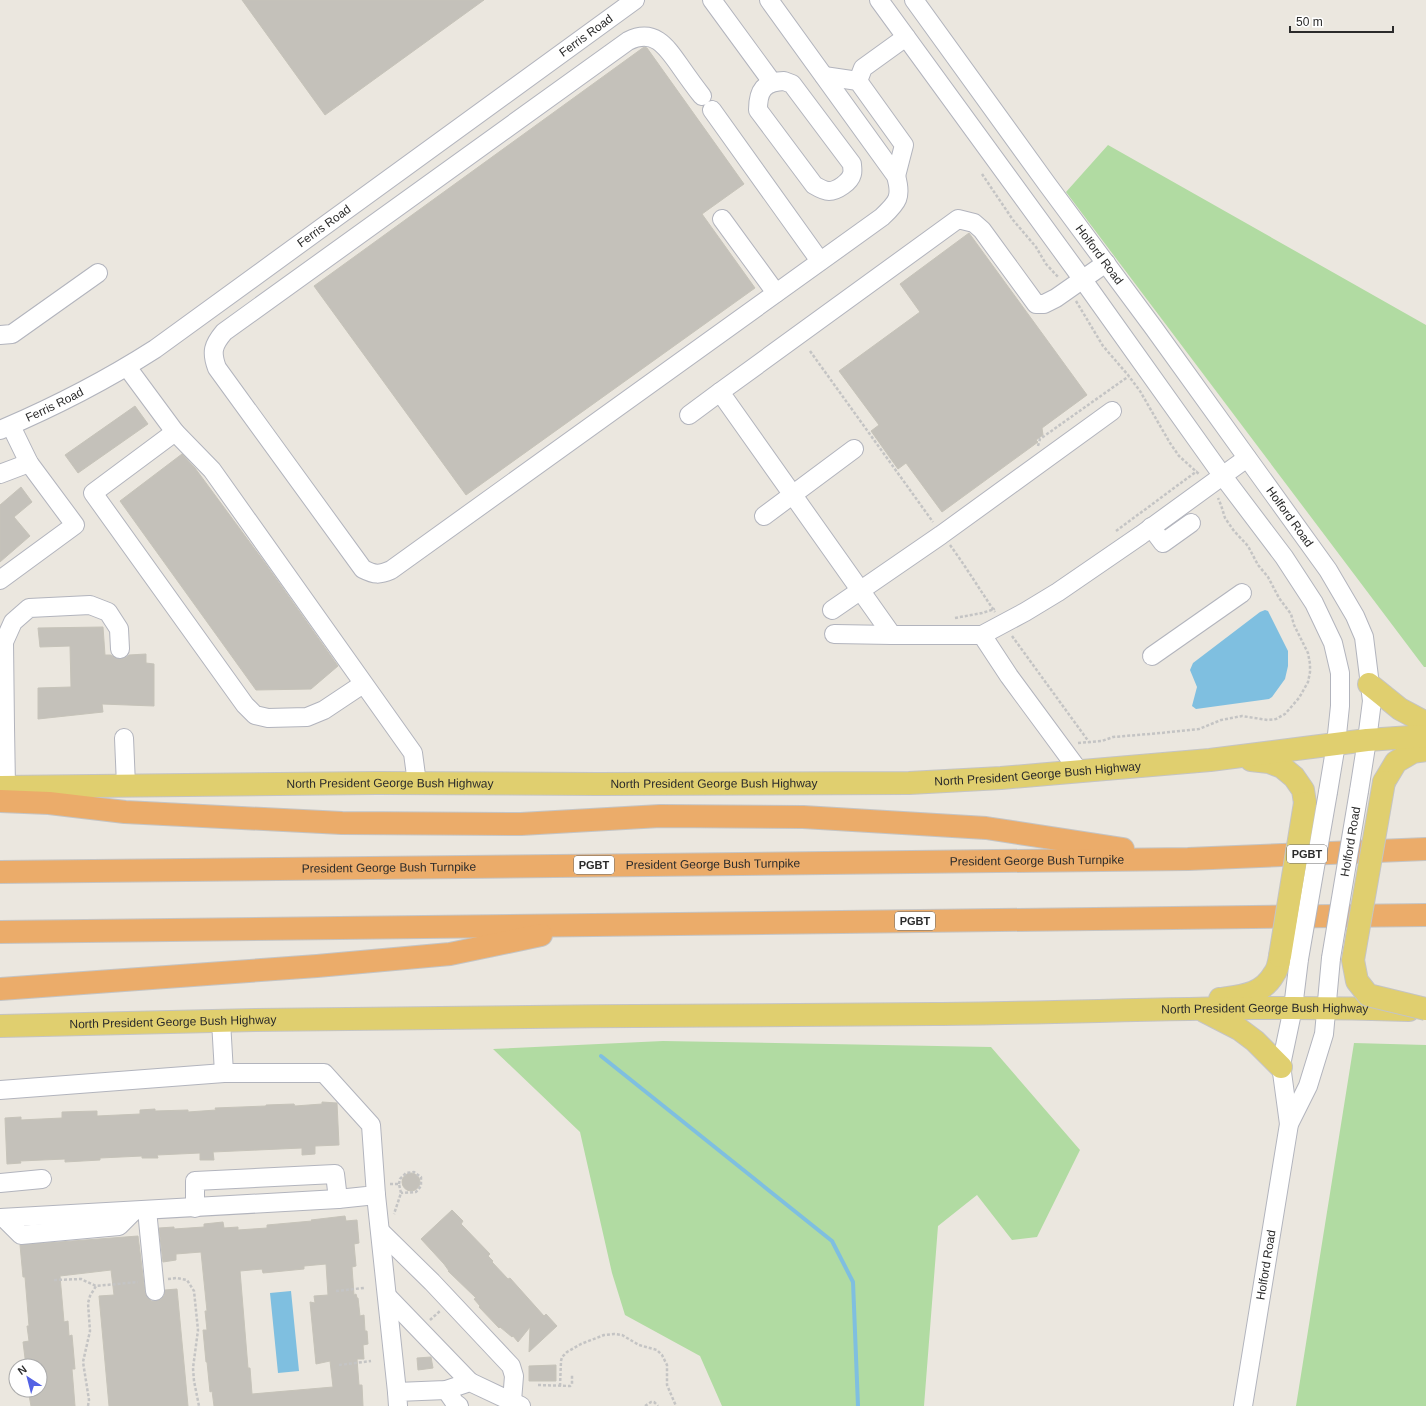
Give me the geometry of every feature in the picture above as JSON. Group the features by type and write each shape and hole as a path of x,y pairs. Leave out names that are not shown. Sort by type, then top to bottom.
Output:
{"highway":[{"path":"2,792 49,803 125,812 342,823 521,824 660,816 803,817 986,828 1188,859"},
{"name":"President George Bush Turnpike","path":"0,872 1188,859 1426,848"},
{"name":"PGBT","path":"0,932 1426,915"},
{"path":"0,989 317,966 450,954 590,925"}],"main road":[{"path":"1370,684 1400,709 1426,723"},
{"name":"North President George Bush Highway","path":"2,792 126,785 417,783 909,784 1001,778 1222,758 1367,740 1426,736"},
{"path":"1426,750 1413,752 1396,762 1384,782 1353,960 1357,981 1368,995 1426,1010"},
{"path":"1164,1010 1247,995 1264,987 1290,958 1305,803 1303,790 1294,777 1282,767 1269,762 1222,758"},
{"name":"North President George Bush Highway","path":"0,1026 221,1021 948,1014 1113,1010 1326,1008 1426,1010"},
{"path":"1201,1010 1239,1029 1254,1041 1281,1068"}],"street":[{"name":"Ferris Road","path":"6,428 48,409 127,367 155,349 634,0"},
{"path":"712,0 772,82"},
{"path":"769,0 896,176 899,187 899,196 892,208 882,217 391,570 380,574 372,573 364,569 217,368 213,358 217,341 224,332 637,36 647,36 666,47 820,261"},
{"name":"Holford Road","path":"879,0 1083,280 1222,475 1284,557 1314,603 1333,643 1340,673 1340,706 1336,744 1328,792 1290,958 1293,1008 1281,1068 1289,1124"},
{"name":"Holford Road","path":"914,0 1042,178 1153,327 1328,570 1356,616 1364,637 1372,701 1359,791 1331,958 1324,1034 1308,1086 1289,1124 1243,1406"},
{"path":"858,81 864,68 906,37"},
{"path":"824,76 858,81 904,145 896,176"},
{"path":"784,81 792,84 852,164 852,174 847,182 830,191 814,185 758,110 758,100 762,90 772,82 784,81"},
{"path":"722,219 776,293"},
{"path":"689,415 958,220 974,223 982,230 1036,304 1044,304 1083,280 1106,263"},
{"path":"0,335 12,334 98,273"},
{"path":"127,367 175,432 212,470 413,753 417,783"},
{"path":"720,392 892,635"},
{"path":"832,610 941,535 1112,411"},
{"path":"0,580 75,525 28,462 6,428"},
{"path":"175,432 93,493 245,705 255,715 268,718 307,717 324,710 363,684"},
{"path":"764,516 854,449"},
{"path":"834,634 982,635 1058,592 1247,458"},
{"path":"0,474 28,462"},
{"path":"1151,527 1163,543 1191,523"},
{"path":"1152,656 1242,593"},
{"path":"2,792 4,642 13,622 29,608 90,605 108,612 119,629 120,649"},
{"path":"982,635 1009,676 1079,771"},
{"path":"124,738 126,785"},
{"path":"221,1021 224,1073"},
{"path":"0,1090 224,1073 324,1073 371,1125 381,1190 381,1232 397,1399 446,1390 470,1382"},
{"path":"194,1208 195,1181 335,1174 338,1199"},
{"path":"0,1183 42,1179"},
{"path":"2,1218 338,1199 381,1190"},
{"path":"140,1211 154,1284"},
{"path":"381,1232 432,1282 511,1366 514,1376 517,1404"},
{"path":"387,1296 470,1382 517,1404"},
{"path":"446,1390 455,1403 459,1406"}],"path":[{"path":"982,174 1013,220 1036,248 1046,264 1062,281"},
{"path":"1074,298 1103,346 1140,391 1179,456 1202,477"},
{"path":"810,350 936,525"},
{"path":"1093,401 1129,376"},
{"path":"1117,531 1197,471"},
{"path":"1074,744 1102,741 1113,737 1199,729 1220,720 1242,716 1268,720 1276,719 1285,714 1299,698 1308,682 1310,672 1308,653 1294,626 1291,614 1279,598 1268,577 1258,565 1248,546 1234,531 1225,518 1217,497"},
{"path":"946,540 973,576 976,585 997,615"},
{"path":"954,618 982,613"},
{"path":"1010,633 1089,742"},
{"path":"394,1215 402,1193 399,1184 400,1179 406,1173 414,1172 421,1178 422,1186 416,1192 402,1193"},
{"path":"381,1190 399,1184"},
{"path":"54,1280 81,1279 96,1286 154,1284 177,1278 187,1280 194,1291 198,1330 193,1368 199,1406"},
{"path":"88,1406 89,1400 83,1362 90,1331 88,1303 96,1286"},
{"path":"336,1291 364,1288"},
{"path":"426,1323 444,1308"},
{"path":"560,1386 560,1361 567,1352 581,1344 604,1336 614,1334 622,1335 639,1345 657,1350 662,1354 667,1366 667,1385 676,1406"},
{"path":"339,1365 371,1362"},
{"path":"538,1385 570,1386 572,1384 572,1375"},
{"path":"645,1406 650,1402 654,1402 658,1406"}],"green space":[{"path":"1108,145 1426,325 1426,667 1424,667 1066,192"},
{"path":"663,1041 991,1047 1080,1150 1037,1237 1012,1240 977,1195 938,1226 924,1406 722,1406 700,1356 625,1315 612,1273 580,1132 493,1049"},
{"path":"1354,1043 1426,1045 1426,1406 1296,1406"}],"water":[{"path":"1265,610 1268,611 1288,651 1288,666 1285,679 1269,699 1196,709 1192,706 1197,687 1190,670 1193,663 1260,612"},
{"path":"291,1291 299,1371 278,1373 270,1293"}],"building":[{"path":"242,0 484,0 325,115"},
{"path":"644,47 647,48 744,184 702,214 755,288 466,495 314,286"},
{"path":"969,233 1087,395 1042,428 1043,435 1036,440 1038,442 942,512 906,463 898,469 871,431 879,425 839,371 920,312 900,284"},
{"path":"135,406 148,424 78,473 65,455"},
{"path":"182,454 195,468 265,563 338,666 311,689 256,690 120,501"},
{"path":"21,487 32,502 14,517 30,536 0,562 0,505"},
{"path":"103,627 105,655 111,655 120,659 129,655 146,654 146,663 154,664 154,706 102,704 103,712 38,719 38,688 71,687 70,646 40,647 38,628"},
{"path":"322,1102 337,1103 339,1145 315,1146 315,1154 302,1155 302,1148 213,1152 214,1160 200,1160 200,1153 157,1155 158,1158 142,1158 142,1156 100,1158 100,1160 65,1162 65,1159 20,1161 21,1163 7,1164 5,1118 21,1117 21,1120 62,1118 62,1112 97,1111 97,1116 140,1114 140,1110 155,1109 155,1111 188,1110 188,1112 216,1110 215,1108 322,1104"},
{"path":"407,1173 415,1173 420,1178 418,1189 415,1191 407,1191 402,1186 402,1178"},
{"path":"452,1210 463,1221 461,1224 490,1254 488,1256 493,1261 492,1262 508,1279 510,1278 544,1316 546,1314 557,1326 529,1352 530,1327 518,1342 513,1336 512,1337 500,1327 499,1328 479,1307 480,1306 474,1299 476,1298 448,1271 444,1264 421,1239"},
{"path":"345,1216 346,1221 357,1220 359,1243 354,1244 356,1266 352,1267 354,1295 356,1294 358,1298 360,1316 364,1315 368,1344 363,1345 364,1359 357,1359 359,1385 362,1385 363,1406 214,1406 212,1391 210,1392 203,1330 207,1330 205,1311 207,1311 201,1252 176,1254 176,1260 163,1262 159,1228 174,1227 174,1229 204,1227 204,1224 223,1222 224,1228 238,1227 238,1230 267,1228 267,1225 312,1221 311,1220","holes":["326,1264 328,1295 314,1296 315,1303 310,1302 316,1364 330,1361 333,1387 252,1394 250,1368 248,1368 240,1271 262,1269 263,1273 304,1269 304,1266"]},
{"path":"138,1236 145,1292 147,1297 151,1301 156,1301 164,1296 165,1290 177,1289 188,1406 109,1406 99,1296 114,1295 111,1270 60,1276 64,1322 68,1321 69,1336 72,1335 75,1369 72,1369 75,1406 31,1406 30,1398 48,1398 48,1358 25,1358 23,1342 29,1341 27,1326 29,1326 25,1277 23,1277 20,1245"},
{"path":"431,1357 433,1368 418,1370 417,1358"},
{"path":"556,1365 556,1381 529,1381 529,1366"}],"waterway":[{"path":"601,1056 832,1241 853,1282 858,1406"}]}
